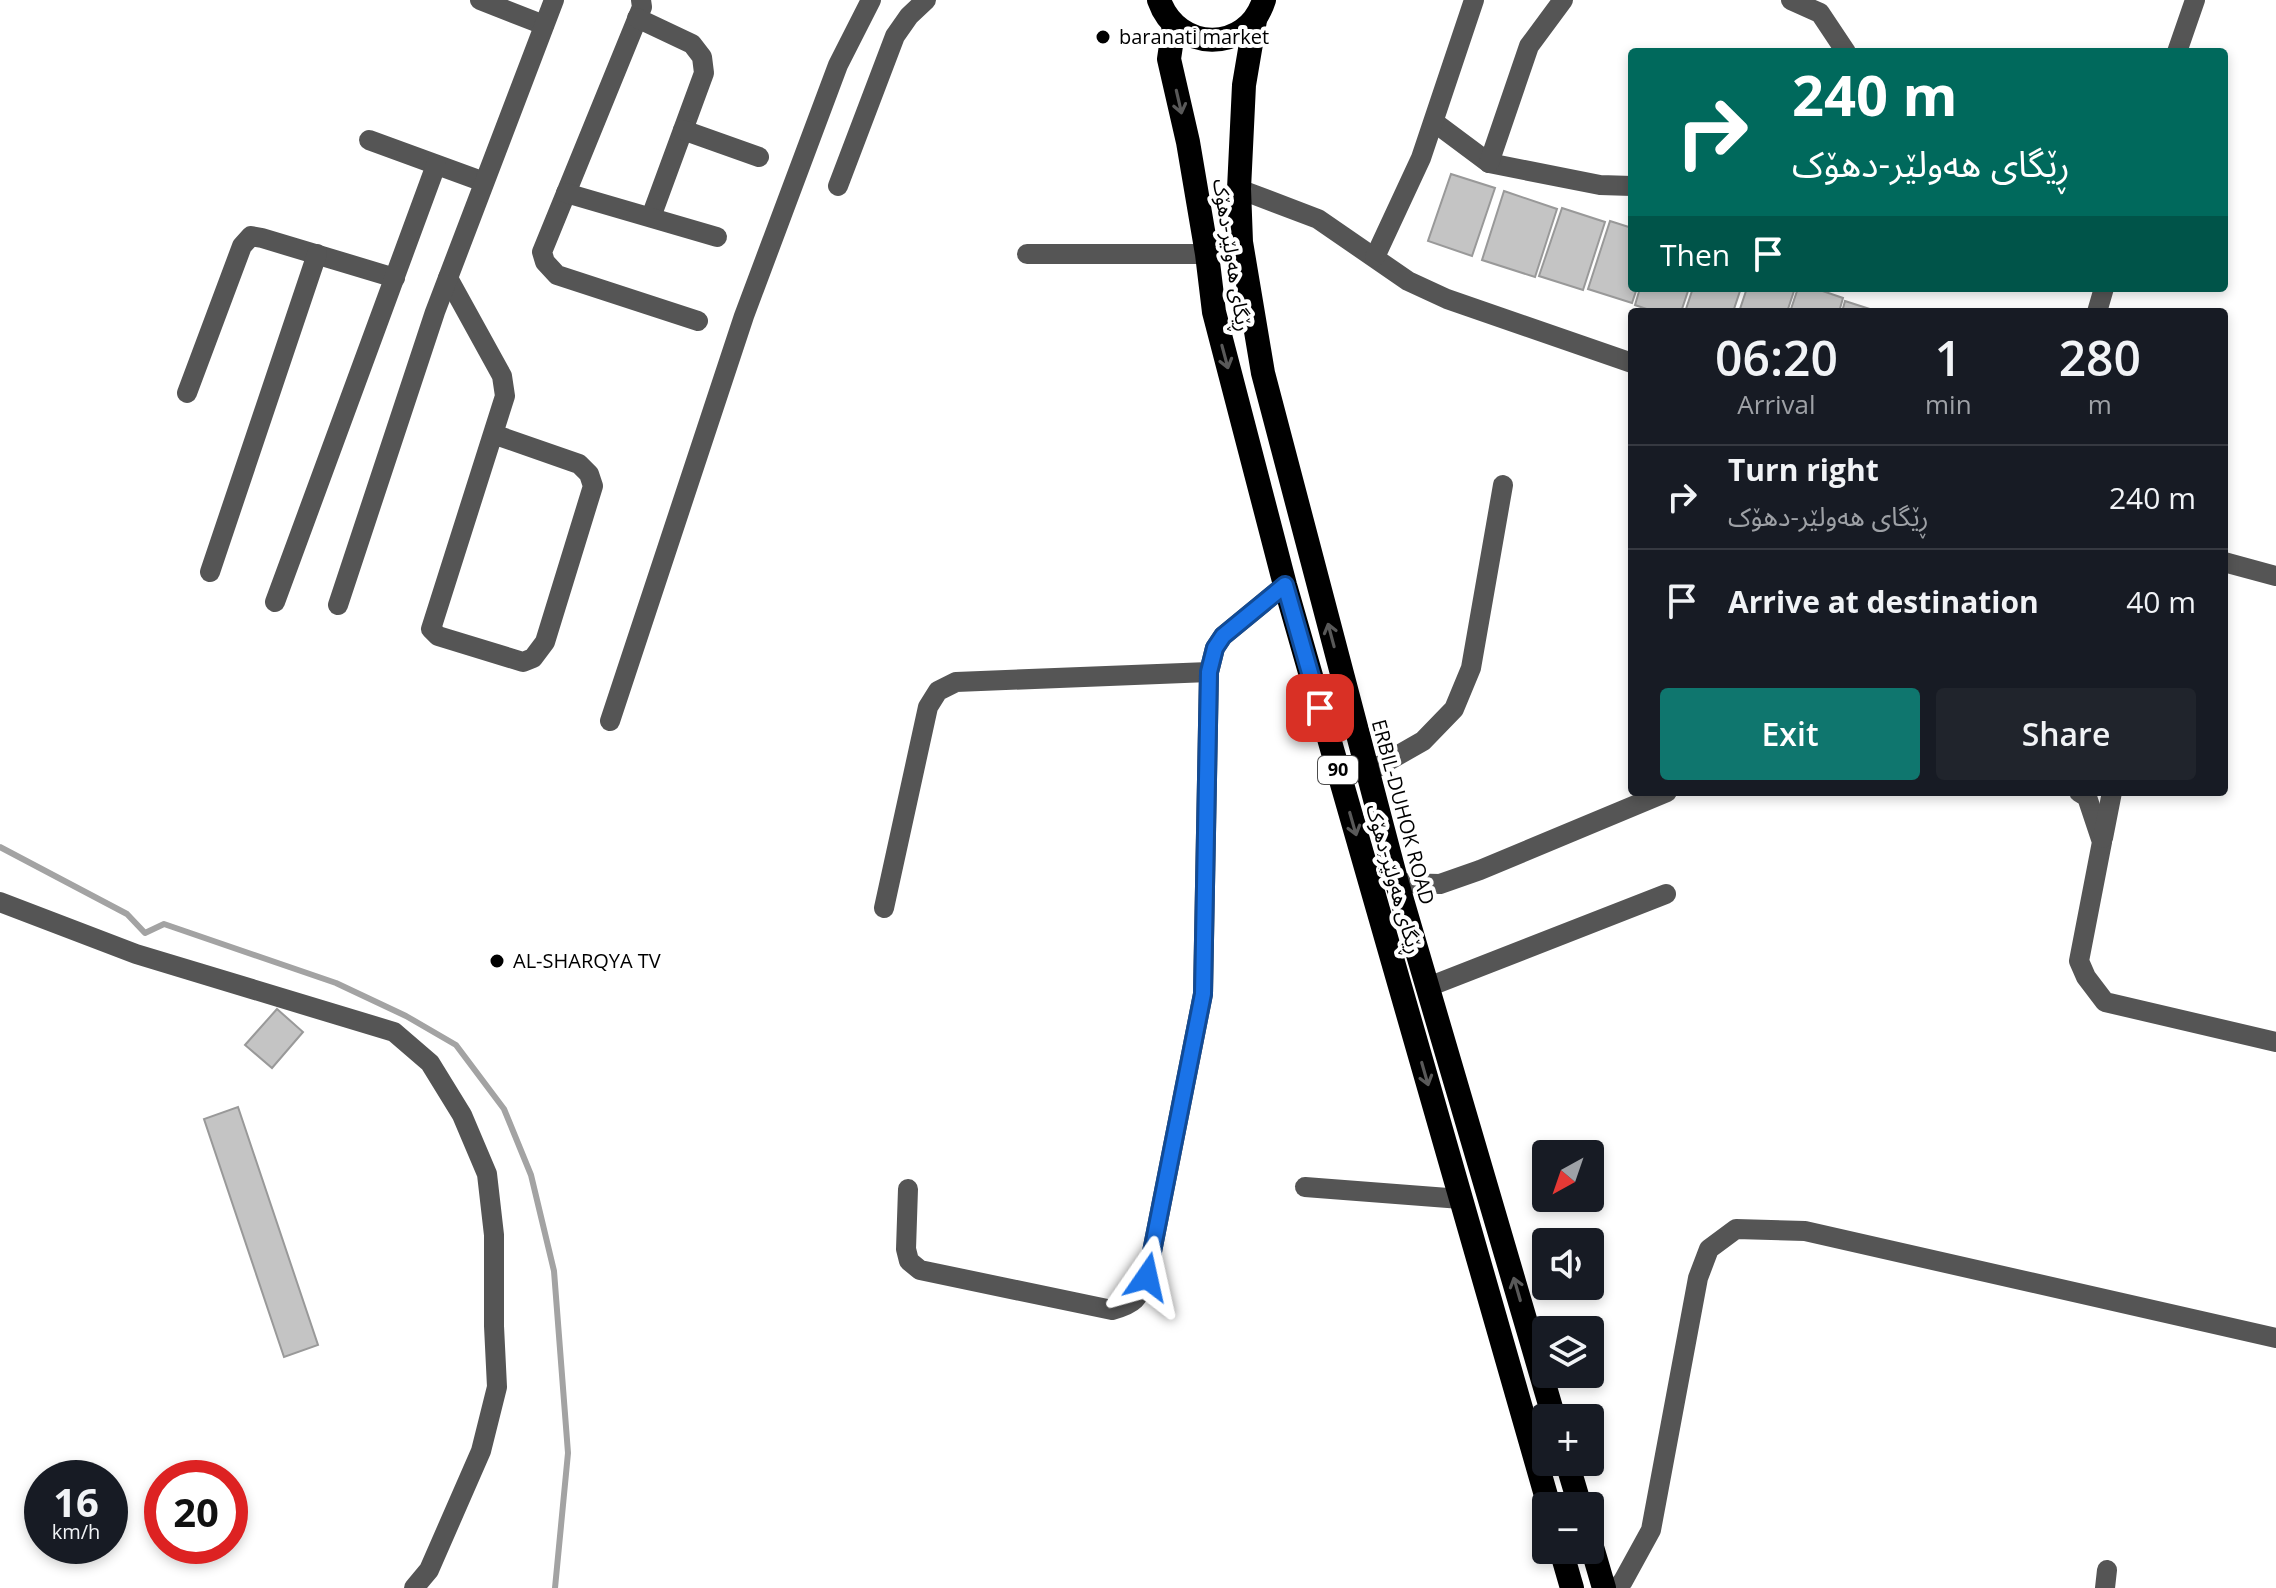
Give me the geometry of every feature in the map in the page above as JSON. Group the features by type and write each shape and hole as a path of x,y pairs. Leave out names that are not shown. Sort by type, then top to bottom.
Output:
{"highway":[{"path":"1159,0 1174,25"},
{"name":"90","path":"1174,25 1189,35 1206,40 1225,39 1241,32 1260,10"},
{"name":"ERBIL-DUHOK ROAD","path":"1260,10 1244,85 1239,189 1241,242 1263,373 1397,883 1550,1404"},
{"name":"ڕێگای هەولێر-دهۆک","path":"1174,25 1169,59 1188,142 1214,312 1285,585 1545,1492"},
{"path":"1565,1564 1572,1588"},
{"path":"1597,1564 1604,1588"}],"street":[{"path":"480,0 544,25"},
{"path":"338,605 448,278 554,0"},
{"path":"610,721 744,316 838,65 871,0"},
{"path":"838,186 895,36 909,16 926,0"},
{"path":"1375,257 1421,158 1474,0"},
{"path":"1489,163 1529,46 1563,0"},
{"path":"1791,0 1820,13 1843,48"},
{"path":"2178,48 2195,0"},
{"path":"651,217 704,73 702,57 692,44 639,9 542,252 545,262 557,275 698,321"},
{"path":"1434,122 1489,163 1600,185 1628,186"},
{"path":"683,130 759,157"},
{"path":"369,140 484,182"},
{"path":"275,602 436,165"},
{"path":"1239,189 1318,219 1408,281 1447,299 1628,362"},
{"path":"566,193 717,237"},
{"path":"187,393 242,246 251,236 395,278"},
{"path":"210,572 317,254"},
{"path":"1027,254 1207,254"},
{"path":"448,278 502,376 505,396 431,629 438,636 523,662 533,658 545,642 593,486 589,474 579,464 493,434"},
{"path":"1367,773 1423,741 1454,709 1471,668 1503,485"},
{"path":"2228,563 2276,576"},
{"path":"908,1189 906,1249 909,1261 920,1270 1112,1310 1130,1306 1139,1296 1147,1277 1203,994 1209,672 1215,648 1223,636 1285,585"},
{"path":"884,908 928,707 938,691 956,682 1209,672"},
{"path":"1397,883 1440,884 1657,796"},
{"path":"2085,796 2102,842"},
{"path":"2111,796 2079,961 2086,977 2105,1002 2276,1042"},
{"path":"1428,987 1666,894"},
{"path":"0,902 136,954 394,1032 430,1063 462,1115 487,1174 494,1235 497,1387 481,1451 429,1570 414,1588"},
{"path":"1305,1187 1461,1199"},
{"path":"1617,1588 1651,1530 1698,1278 1709,1249 1736,1229 1805,1231 2276,1338"}],"building":[{"path":"1451,174 1495,188 1472,256 1428,241"},
{"path":"1504,191 1557,209 1535,277 1482,260"},
{"path":"1562,208 1605,222 1583,290 1539,276"},
{"path":"1610,221 1628,227 1628,292 1636,292 1632,303 1588,289"},
{"path":"1639,292 1688,292 1682,308 1644,308 1635,305"},
{"path":"1692,292 1740,292 1734,308 1686,308"},
{"path":"1746,292 1794,292 1788,308 1740,308"},
{"path":"1797,292 1826,292 1843,298 1840,308 1791,308"},
{"path":"1845,301 1867,308 1843,308"},
{"path":"277,1009 303,1032 272,1068 245,1045"},
{"path":"238,1107 318,1345 284,1357 204,1119"}],"waterway":[{"path":"0,847 127,914 145,933 164,924 336,983 406,1016 456,1045 504,1109 531,1175 554,1271 568,1453 555,1588"}],"place":[{"name":"baranati market","path":"1103,37"},
{"name":"AL-SHARQYA TV","path":"497,961"}],"route":[{"path":"1147,1277 1203,994 1209,672 1215,648 1223,636 1285,585 1320,708"}]}
